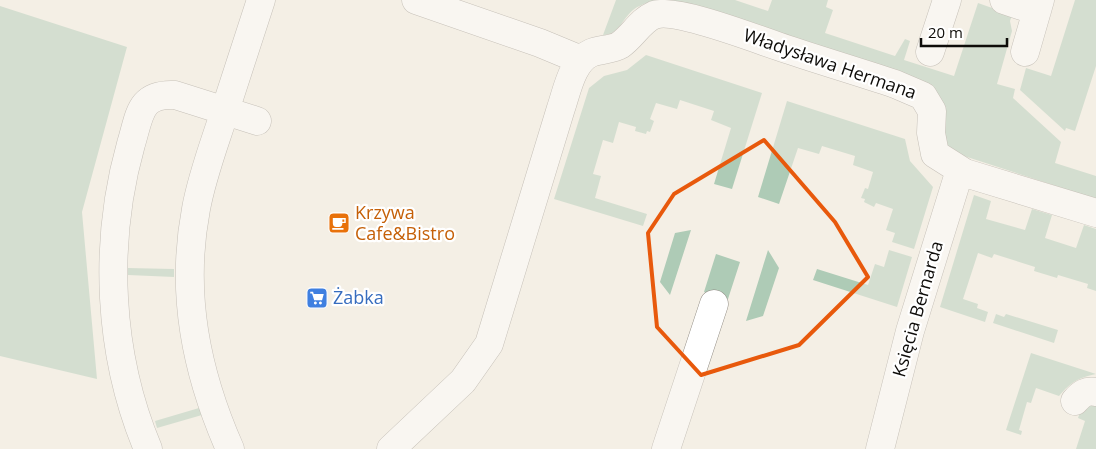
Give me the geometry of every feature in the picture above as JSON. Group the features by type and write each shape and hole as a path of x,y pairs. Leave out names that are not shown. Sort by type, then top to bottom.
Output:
{"street":[{"path":"230,449 206,388 198,357 191,315 189,271 196,209 205,172 261,0"},
{"path":"391,449 464,381 489,344 561,108 572,76 581,60 540,43 416,0"},
{"path":"930,52 947,0"},
{"path":"1004,0 1039,5 1025,52"},
{"name":"Władysława Hermana","path":"581,60 590,53 619,46 642,23 655,15 673,14 716,25 895,84 924,96 932,111 931,133 935,154 965,173 1096,213"},
{"path":"148,449 140,430 127,384 113,289 118,200 124,169 142,110 147,101 154,96 163,94 175,95 257,122"},
{"name":"Księcia Bernarda","path":"880,449 910,331 960,170"},
{"path":"666,449 714,304"}],"highlighted area":[{"path":"764,140 835,222 868,277 799,345 701,375 657,327 648,233 674,194"}],"green space":[{"path":"616,0 664,0 648,3 636,8 617,29 603,35"},
{"path":"664,0 735,0 768,11 772,0 828,0 826,7 833,10 825,33 895,56 905,39 910,41 904,60 954,76 978,3 1012,15 1010,21 1012,31 997,84 1015,89 1013,98 1061,142 1055,163 1096,176 1096,199 964,156 946,145 943,107"},
{"path":"1075,0 1096,0 1096,66 1075,131 1066,128 1065,131 1020,90 1026,68 1051,76"},
{"path":"0,6 127,47 82,212 97,379 0,356"},
{"path":"646,55 762,93 732,189 714,184 731,128 711,120 714,111 680,100 677,109 656,103 650,119 654,121 650,132 647,131 646,134 635,131 636,127 619,122 613,143 603,140 593,174 601,176 595,198 647,214 643,226 554,199 589,88 604,76 627,70"},
{"path":"787,101 905,139 910,161 933,187 914,249 892,242 895,233 886,230 893,209 876,203 874,207 864,202 865,199 861,198 865,188 868,189 873,172 853,165 855,156 822,146 819,154 798,148 779,204 758,197"},
{"path":"974,195 991,201 986,219 1025,230 1032,209 1052,215 1045,238 1076,248 1084,225 1096,229 1096,291 1087,288 1088,284 1058,275 1057,278 1034,271 1035,267 994,254 992,258 978,253 963,299 978,304 977,308 988,312 985,322 940,307"},
{"path":"691,230 670,295 660,282 675,233"},
{"path":"768,250 779,268 763,316 746,321"},
{"path":"889,250 912,257 897,307 813,280 817,269 868,285 875,264 884,267"},
{"path":"716,254 740,262 728,299 704,292"},
{"path":"128,268 174,269 174,277 128,275"},
{"path":"996,314 1004,317 1006,314 1058,330 1054,343 993,323"},
{"path":"1031,353 1096,374 1075,381 1059,396 1036,388 1031,403 1027,402 1019,430 1022,431 1021,435 1006,430"},
{"path":"1096,401 1096,449 1076,449 1085,421 1078,418 1083,403"},
{"path":"199,408 202,415 157,428 155,421"}],"place":[{"name":"Krzywa Cafe&Bistro","path":"339,223"},
{"name":"Żabka","path":"317,298"}]}
